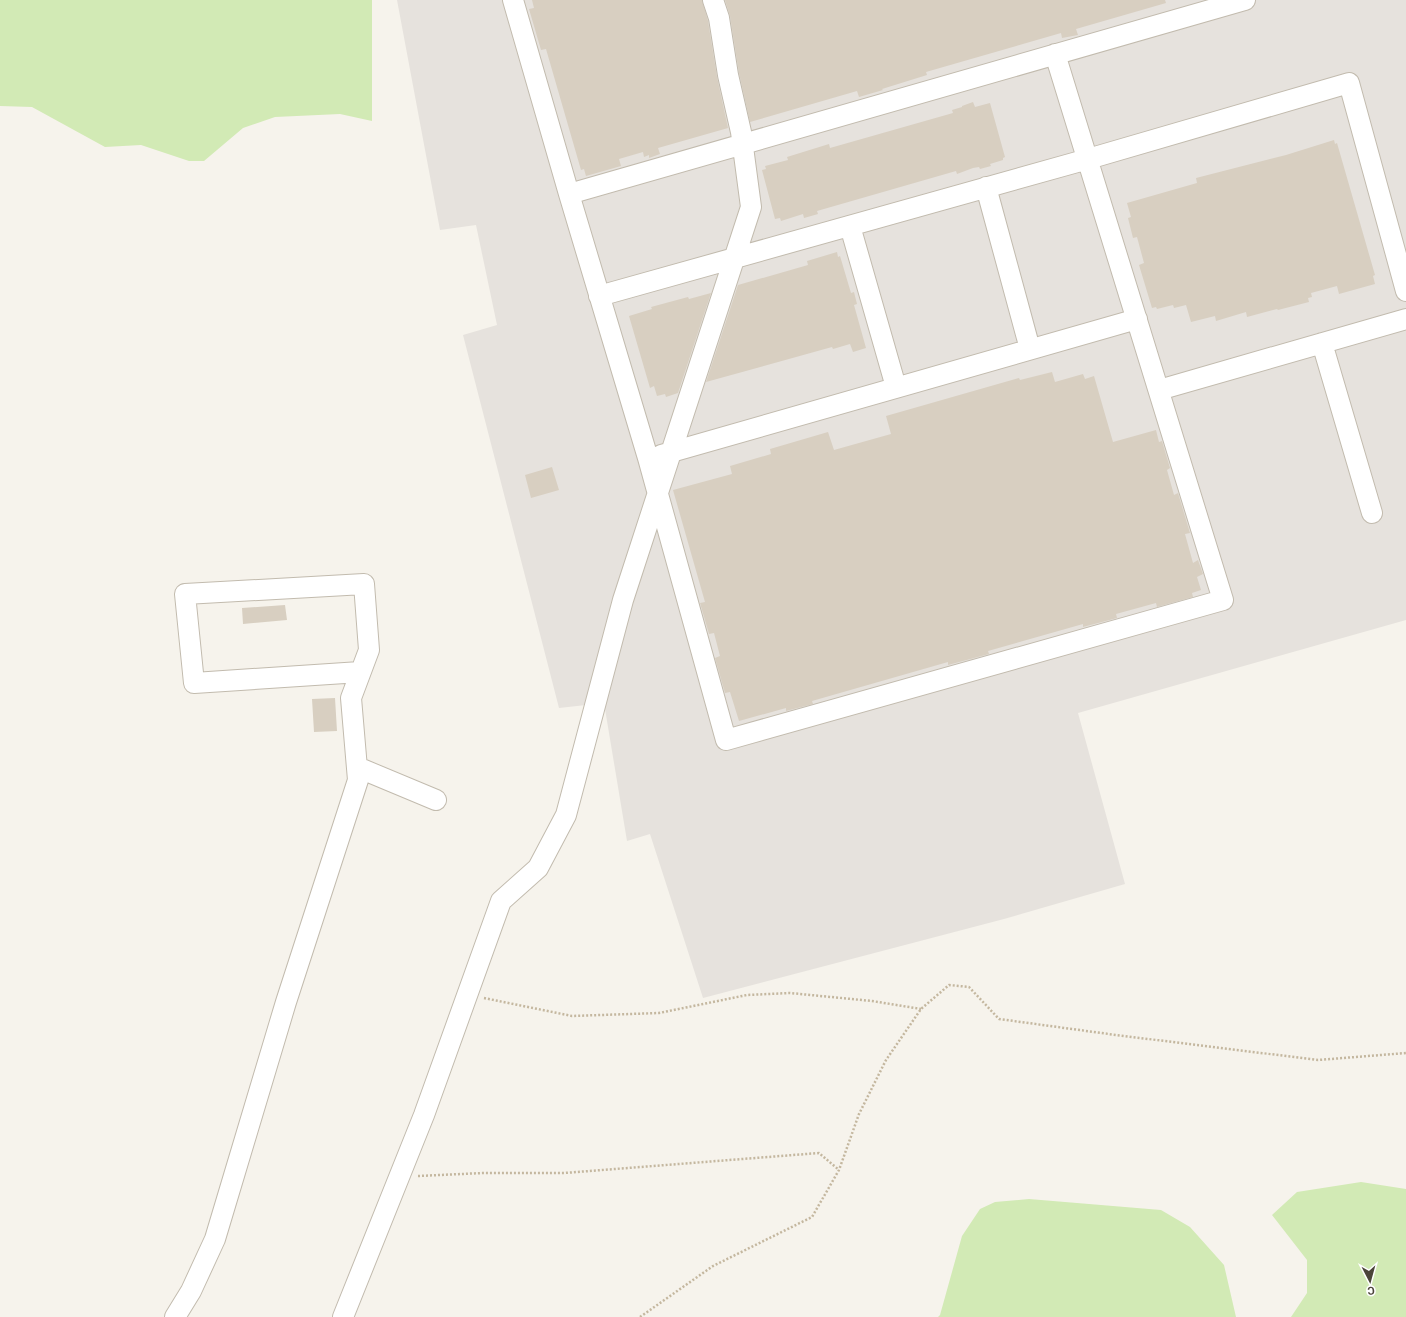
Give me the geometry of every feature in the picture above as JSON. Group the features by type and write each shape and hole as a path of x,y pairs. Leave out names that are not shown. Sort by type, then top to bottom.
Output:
{"street":[{"path":"513,0 648,458 726,740 1223,600 1055,54"},
{"path":"343,1317 424,1115 501,901 538,868 566,816 623,600 751,207 741,132 728,75 719,18 713,0"},
{"path":"569,194 1244,0"},
{"path":"599,296 986,188 1349,83 1406,291"},
{"path":"986,188 1030,349"},
{"path":"850,226 896,388"},
{"path":"648,458 1137,319"},
{"path":"1159,390 1406,319"},
{"path":"1322,343 1372,513"},
{"path":"175,1317 191,1290 215,1239 286,1002 358,780 350,698 369,650 364,584 185,594 194,683 360,672"},
{"path":"357,767 436,800"}],"path":[{"path":"640,1317 714,1266 812,1217 839,1170 859,1114 886,1060 921,1009 949,985 969,987 999,1019 1318,1060 1406,1053"},
{"path":"467,995 572,1016 659,1013 747,995 790,993 872,1001 921,1009"},
{"path":"399,1177 483,1173 564,1173 820,1153 839,1170"}],"shaded area":[{"path":"397,0 1406,0 1406,620 1078,713 1125,884 1004,919 703,998 650,834 627,841 604,703 559,708 463,335 497,325 476,225 440,230"}],"green space":[{"path":"0,0 372,0 372,121 340,114 275,117 243,128 204,161 189,161 141,145 105,147 32,107 0,106"},
{"path":"1361,1182 1406,1189 1406,1317 1291,1317 1307,1293 1307,1260 1272,1215 1297,1192"},
{"path":"1029,1199 1161,1210 1190,1227 1224,1265 1236,1317 938,1317 940,1315 962,1236 980,1209 995,1202"}],"building":[{"path":"532,0 702,0 708,21 717,77 728,128 658,148 660,154 649,158 649,155 644,157 643,152 619,159 621,166 586,176 584,169 581,170 546,49 541,50 529,9 534,8"},
{"path":"725,0 1165,0 1166,3 1076,29 1078,35 1062,38 1061,33 926,72 927,75 859,97 857,91 750,122 739,73 730,16"},
{"path":"973,102 975,107 990,103 1005,157 1003,160 990,164 991,166 980,169 979,167 973,168 957,174 956,171 817,211 818,214 804,218 803,214 781,221 780,218 775,219 762,170 766,169 765,166 788,160 787,157 829,144 830,148 953,113 952,110"},
{"path":"1334,140 1335,144 1337,143 1375,275 1373,276 1375,284 1339,294 1337,286 1311,293 1312,297 1308,298 1309,302 1247,317 1246,312 1216,321 1215,316 1191,322 1186,305 1174,308 1173,305 1157,309 1156,307 1152,308 1139,265 1144,263 1137,237 1133,238 1128,218 1131,217 1127,203 1197,183 1196,178 1286,155"},
{"path":"837,252 838,257 840,256 851,293 854,292 857,304 854,305 866,348 853,352 850,344 833,349 832,347 706,382 738,285 808,265 807,261"},
{"path":"711,293 678,393 666,397 665,394 657,396 654,386 650,388 629,316 652,309 651,307 688,297 689,299"},
{"path":"1052,372 1055,382 1083,374 1085,379 1094,376 1113,442 1156,430 1159,442 1162,441 1170,468 1167,470 1174,495 1178,493 1190,533 1185,534 1193,563 1198,560 1203,574 1197,577 1201,590 1192,593 1193,597 1157,607 1156,603 1116,614 1117,618 1083,627 1083,624 988,651 989,654 948,665 948,662 812,701 813,704 786,711 786,708 739,721 730,692 725,693 715,658 720,656 714,633 709,634 700,603 705,602 673,490 732,474 730,466 771,454 770,449 828,432 834,450 891,434 886,416 1019,378 1020,380"},
{"path":"552,467 559,490 531,498 525,475"},
{"path":"285,605 287,620 243,624 242,608"},
{"path":"335,698 337,731 314,732 312,699"}]}
